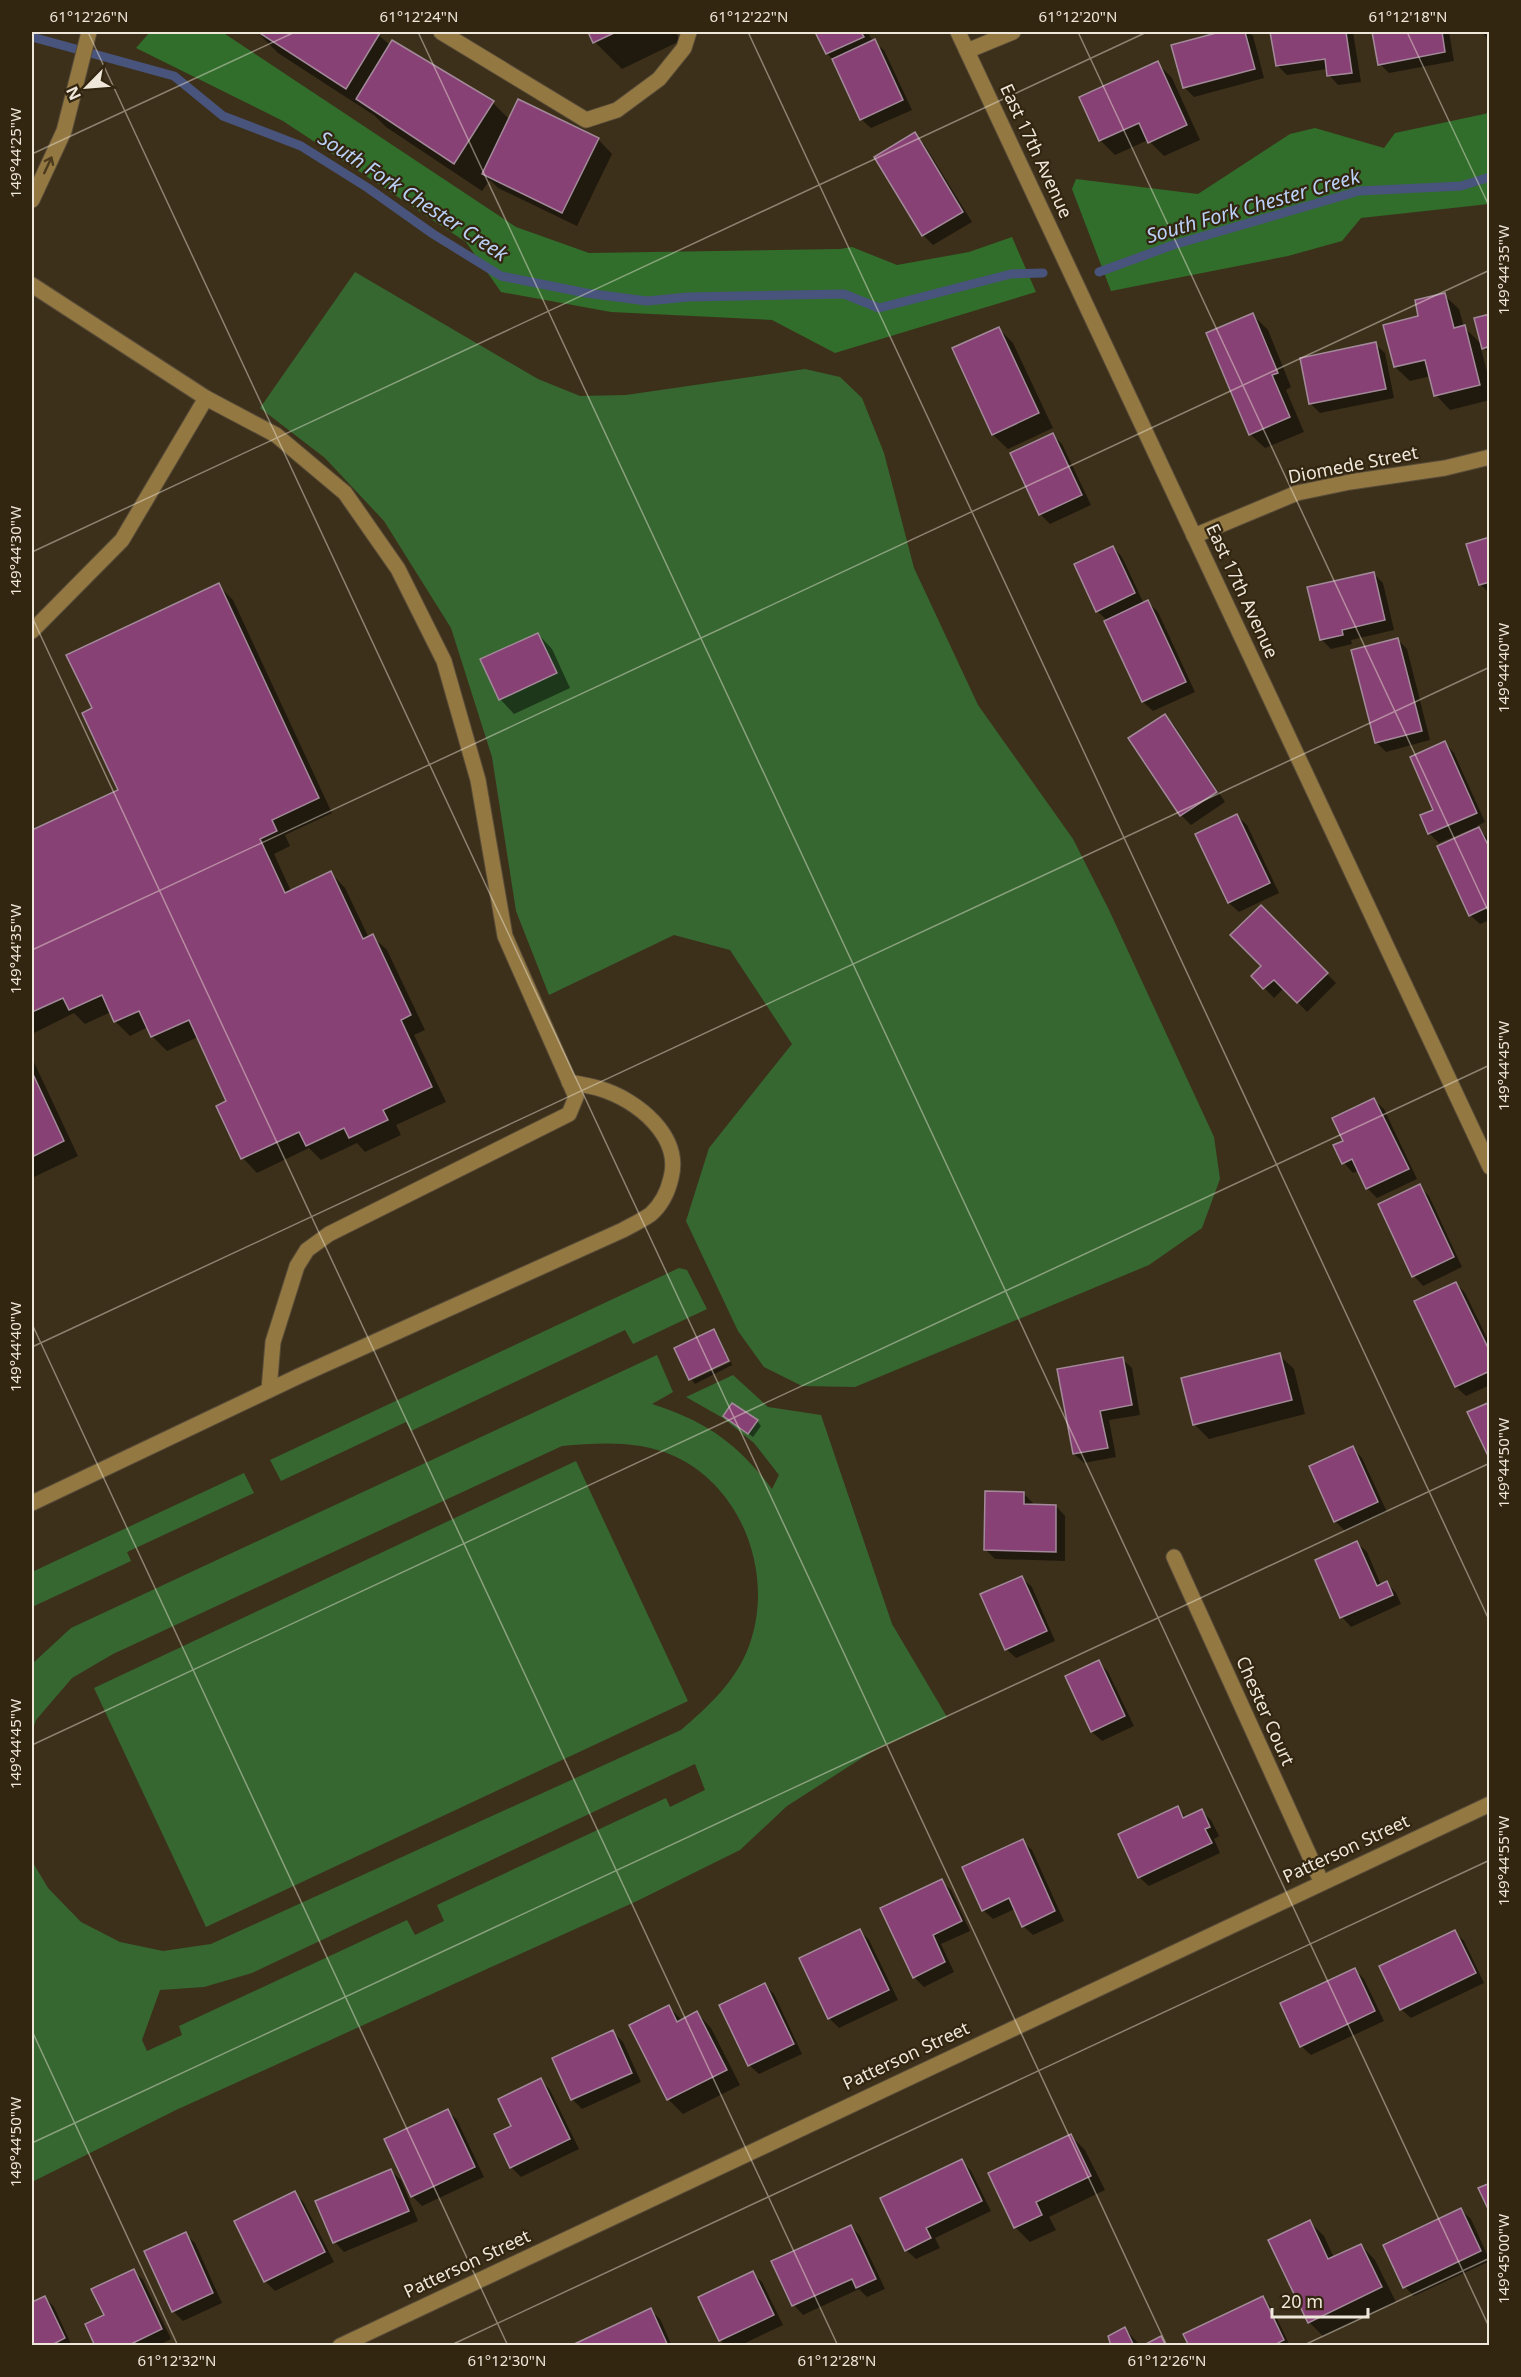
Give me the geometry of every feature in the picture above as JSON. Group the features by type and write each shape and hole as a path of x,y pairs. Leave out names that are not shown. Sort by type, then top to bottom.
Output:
{"street":[{"path":"32,200 64,131 89,32"},
{"path":"441,32 586,120 617,110 659,79 684,48 689,32"},
{"name":"East 17th Avenue","path":"958,32 1490,1167"},
{"path":"968,51 1012,32"},
{"path":"32,285 206,398 276,435 345,493 398,569 444,661 478,780 505,936 576,1097 569,1114 329,1234 307,1250 297,1266 273,1342 269,1390"},
{"path":"32,631 122,540 206,398"},
{"name":"Diomede Street","path":"1194,536 1297,493 1350,482 1445,468 1490,457"},
{"path":"32,1503 269,1390 623,1230 651,1213 668,1192 673,1170 670,1152 662,1130 636,1106 602,1089 569,1082"},
{"name":"Chester Court","path":"1174,1557 1321,1881"},
{"name":"Patterson Street","path":"340,2346 1321,1881 1490,1804"}],"green space":[{"path":"150,32 222,32 516,227 589,253 852,247 897,265 969,252 1012,237 1036,292 835,353 772,320 611,312 501,292 466,242 283,121 136,48"},
{"path":"1489,113 1489,204 1361,218 1342,241 1288,256 1111,291 1072,189 1076,179 1198,194 1290,134 1315,128 1384,148 1395,133"},
{"path":"355,272 538,379 580,396 626,395 805,369 840,377 862,398 884,453 914,568 978,705 1073,839 1109,910 1214,1137 1220,1179 1202,1228 1149,1265 855,1387 802,1386 764,1367 738,1331 686,1221 709,1148 792,1044 730,950 674,935 549,995 516,911 492,757 451,628 384,521 325,458 260,408"},
{"path":"679,1268 687,1270 707,1309 633,1344 625,1330 411,1431 406,1422 281,1481 270,1460"},
{"path":"657,1355 673,1392 652,1404 689,1418 720,1436 746,1459 772,1489 779,1475 754,1443 723,1418 686,1397 733,1375 768,1407 821,1415 892,1624 947,1717 876,1749 787,1806 740,1850 637,1901 176,2110 32,2182 32,1861 48,1888 81,1922 120,1942 163,1951 211,1944 681,1730 721,1692 737,1671 749,1646 756,1619 758,1591 755,1563 747,1536 735,1511 718,1489 698,1470 674,1456 647,1447 590,1444 562,1446 113,1654 72,1678 36,1720 32,1732 32,1664 71,1628","holes":["695,1764 705,1790 670,1807 666,1798 437,1905 444,1921 415,1935 407,1920 179,2026 182,2035 147,2051 142,2040 160,1990 204,1987 252,1973"]},
{"path":"576,1461 688,1701 206,1927 94,1688"},
{"path":"244,1473 254,1493 127,1552 131,1561 32,1607 32,1572"}],"building":[{"path":"258,32 378,32 380,33 346,89"},
{"path":"588,32 616,32 593,43"},
{"path":"815,32 861,32 864,37 826,54"},
{"path":"1220,32 1245,32 1255,69 1183,88 1171,45"},
{"path":"1270,32 1346,32 1352,73 1327,76 1325,59 1276,66"},
{"path":"1372,32 1442,32 1445,52 1378,65"},
{"path":"875,39 903,100 860,120 832,59"},
{"path":"392,40 494,101 454,164 356,99"},
{"path":"1158,61 1187,125 1148,143 1139,123 1099,141 1079,97"},
{"path":"518,99 599,138 562,213 482,174"},
{"path":"915,132 963,212 922,236 874,157"},
{"path":"1445,293 1454,328 1465,325 1480,385 1434,396 1425,360 1394,367 1383,325 1418,316 1415,300"},
{"path":"1253,313 1278,373 1272,375 1290,417 1249,435 1206,333"},
{"path":"1490,314 1490,355 1487,347 1482,349 1474,318"},
{"path":"999,327 1039,413 992,435 952,348"},
{"path":"1376,342 1386,389 1309,404 1300,358"},
{"path":"1053,433 1082,495 1039,515 1010,453"},
{"path":"1490,537 1490,582 1479,585 1466,544"},
{"path":"1113,546 1135,593 1096,612 1074,564"},
{"path":"1374,572 1385,620 1342,630 1343,635 1320,640 1307,587"},
{"path":"219,583 319,798 272,820 277,831 260,839 285,893 331,871 363,939 373,934 411,1015 401,1020 432,1087 383,1110 388,1120 349,1138 344,1128 306,1146 299,1132 241,1159 216,1106 226,1101 189,1020 151,1037 139,1011 114,1022 102,995 69,1010 63,998 32,1012 32,830 118,790 82,713 92,708 66,655"},
{"path":"1148,600 1186,682 1142,702 1104,621"},
{"path":"538,633 557,673 499,700 480,659"},
{"path":"1398,638 1422,731 1375,743 1351,650"},
{"path":"1165,714 1217,792 1180,816 1128,738"},
{"path":"1445,741 1477,813 1428,834 1420,815 1433,810 1410,757"},
{"path":"1237,814 1270,883 1228,903 1195,834"},
{"path":"1479,827 1490,849 1490,906 1469,916 1437,846"},
{"path":"1261,905 1328,973 1297,1003 1274,980 1263,989 1251,976 1261,966 1230,935"},
{"path":"32,1072 64,1141 32,1157"},
{"path":"1374,1098 1409,1169 1366,1189 1352,1159 1342,1164 1333,1145 1343,1141 1332,1118"},
{"path":"1420,1184 1454,1257 1412,1277 1378,1204"},
{"path":"1456,1282 1490,1352 1490,1371 1455,1387 1414,1301"},
{"path":"714,1329 729,1361 689,1380 674,1348"},
{"path":"1280,1353 1292,1400 1193,1425 1181,1378"},
{"path":"1123,1357 1132,1405 1100,1411 1108,1448 1073,1454 1057,1369"},
{"path":"1490,1402 1490,1460 1467,1412"},
{"path":"732,1403 758,1420 748,1434 723,1416"},
{"path":"1353,1446 1378,1502 1334,1522 1309,1466"},
{"path":"985,1491 1024,1492 1024,1504 1056,1505 1056,1552 984,1550"},
{"path":"1357,1541 1377,1586 1387,1581 1393,1595 1340,1618 1315,1560"},
{"path":"1022,1576 1047,1631 1005,1650 980,1594"},
{"path":"1099,1660 1125,1716 1091,1732 1065,1676"},
{"path":"1178,1806 1183,1818 1202,1809 1210,1827 1205,1829 1212,1843 1138,1878 1118,1834"},
{"path":"1023,1839 1055,1911 1022,1927 1009,1898 982,1911 962,1867"},
{"path":"942,1879 962,1921 933,1935 945,1962 913,1978 880,1908"},
{"path":"860,1929 889,1990 828,2019 799,1958"},
{"path":"1455,1930 1476,1973 1400,2010 1379,1966"},
{"path":"1355,1968 1375,2011 1300,2047 1280,2003"},
{"path":"765,1983 794,2044 748,2066 719,2005"},
{"path":"669,2005 677,2022 697,2011 727,2070 667,2100 629,2025"},
{"path":"613,2030 632,2073 571,2100 552,2058"},
{"path":"541,2078 570,2139 510,2168 494,2134 511,2126 498,2099"},
{"path":"448,2109 475,2167 411,2197 384,2139"},
{"path":"1071,2134 1091,2176 1036,2202 1042,2215 1014,2228 988,2173"},
{"path":"962,2159 982,2201 926,2228 931,2238 905,2251 880,2198"},
{"path":"391,2169 409,2211 333,2243 315,2201"},
{"path":"1490,2183 1490,2213 1478,2188"},
{"path":"295,2191 325,2252 264,2282 234,2221"},
{"path":"1461,2208 1481,2251 1403,2288 1383,2245"},
{"path":"1310,2220 1328,2259 1361,2244 1382,2287 1308,2323 1268,2240"},
{"path":"851,2225 876,2279 856,2288 852,2279 792,2306 771,2261"},
{"path":"186,2232 213,2293 172,2312 144,2251"},
{"path":"134,2269 162,2329 127,2346 95,2346 85,2324 104,2315 91,2289"},
{"path":"753,2271 774,2315 719,2341 698,2297"},
{"path":"45,2296 65,2338 50,2346 32,2346 32,2302"},
{"path":"1263,2296 1284,2340 1272,2346 1189,2346 1183,2334"},
{"path":"651,2308 668,2346 570,2346"},
{"path":"1125,2327 1134,2346 1111,2346 1108,2336"},
{"path":"1161,2336 1166,2346 1142,2346"}],"waterway":[{"name":"South Fork Chester Creek","path":"32,37 174,76 223,116 301,146 368,188 433,234 501,276 586,293 647,301 688,297 844,294 879,308 1011,274 1043,273"},
{"name":"South Fork Chester Creek","path":"1099,272 1173,245 1359,191 1461,186 1490,177"}]}
